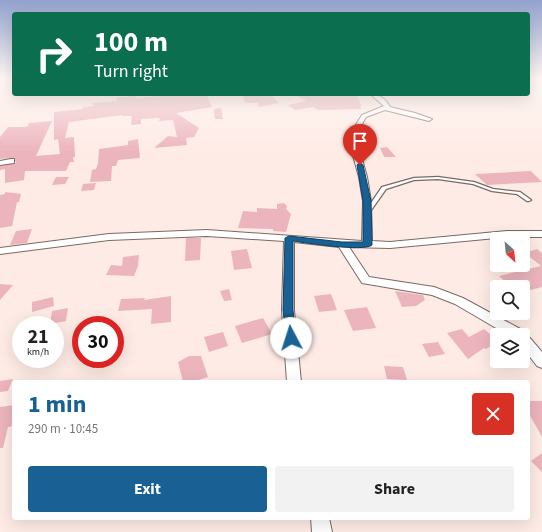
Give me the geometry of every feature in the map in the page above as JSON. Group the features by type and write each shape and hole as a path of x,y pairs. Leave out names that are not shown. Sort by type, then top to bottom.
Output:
{"street":[{"path":"385,103 387,107 385,108"},
{"path":"367,245 367,212 363,177 353,141 355,130 364,116 385,108 430,119"},
{"path":"0,163 11,161"},
{"path":"0,251 109,237 207,233 367,245 390,245 507,234 542,234"},
{"path":"289,238 288,310 294,380"},
{"path":"342,244 366,280 434,291 459,301 507,328"},
{"path":"530,347 542,362"},
{"path":"320,520 322,532"}],"lane":[{"path":"367,212 384,188 414,179 438,178 474,183 492,190 518,193 530,200"}],"building":[{"path":"92,103 210,103 212,107 176,113 199,128 194,137 186,138 187,145 154,148 168,136 177,137 173,120 159,121 160,118 141,119 141,124 131,125 132,116 122,116 123,115 69,122 65,138 74,137 75,157 73,157 74,162 70,162 66,171 25,171 24,180 5,183 5,169 0,170 0,166 16,163 14,158 0,159 0,137 8,127 24,127 28,126 29,123 52,121 36,156 60,154 58,139 54,140 54,112 83,109 84,107 93,106"},
{"path":"245,103 279,103 259,107 258,103"},
{"path":"298,103 360,103 362,106 360,106 361,109 318,110 313,107 295,110 288,105"},
{"path":"221,108 223,119 215,119 214,109"},
{"path":"138,139 140,158 118,160 116,166 112,166 111,181 90,182 92,170 96,169 98,164 99,149 128,145 128,141"},
{"path":"387,147 396,157 384,157 380,148"},
{"path":"531,171 542,182 487,185 475,174"},
{"path":"56,177 69,177 65,184 52,185"},
{"path":"96,183 94,190 81,191 83,184"},
{"path":"5,192 21,194 19,202 17,202 12,226 0,228 0,195 5,194"},
{"path":"284,203 287,206 286,209 291,214 286,232 273,231 273,229 238,228 243,211 257,212 257,208 277,209 277,204"},
{"path":"32,229 27,243 10,245 16,231"},
{"path":"186,238 201,238 200,260 185,261"},
{"path":"247,249 252,268 234,270 231,251"},
{"path":"537,249 542,253 542,287 530,290 530,280 503,280 499,276 516,272 530,272 530,269 541,266 530,257 530,251"},
{"path":"139,255 138,266 134,276 106,275 111,265 122,266 123,257"},
{"path":"0,284 13,285 0,300"},
{"path":"229,289 232,300 224,301 220,291"},
{"path":"395,291 423,295 425,300 416,306 402,307"},
{"path":"331,294 337,310 319,312 314,296"},
{"path":"171,296 171,322 151,324 152,309 118,311 121,299 145,298 144,300"},
{"path":"53,297 54,306 32,312 32,302"},
{"path":"367,307 376,328 353,331 344,310"},
{"path":"68,308 66,321 64,321 64,316 51,316 52,311"},
{"path":"263,318 272,334 242,343 235,326"},
{"path":"462,329 469,337 484,329 490,334 490,346 486,349 484,348 468,359 447,333"},
{"path":"223,332 228,346 209,352 204,337"},
{"path":"438,342 445,354 429,357 422,344"},
{"path":"189,356 201,356 208,377 198,380 182,380 178,362"},
{"path":"384,366 403,367 407,380 387,379"},
{"path":"13,379 8,391 0,392 0,381"},
{"path":"530,401 542,401 542,437 530,416"},
{"path":"12,405 12,426 8,427 3,448 0,448 0,407"},
{"path":"542,453 542,472 531,461"}],"route":[{"path":"291,338 288,310 289,238 342,244 367,245 367,201 360,165"}]}
